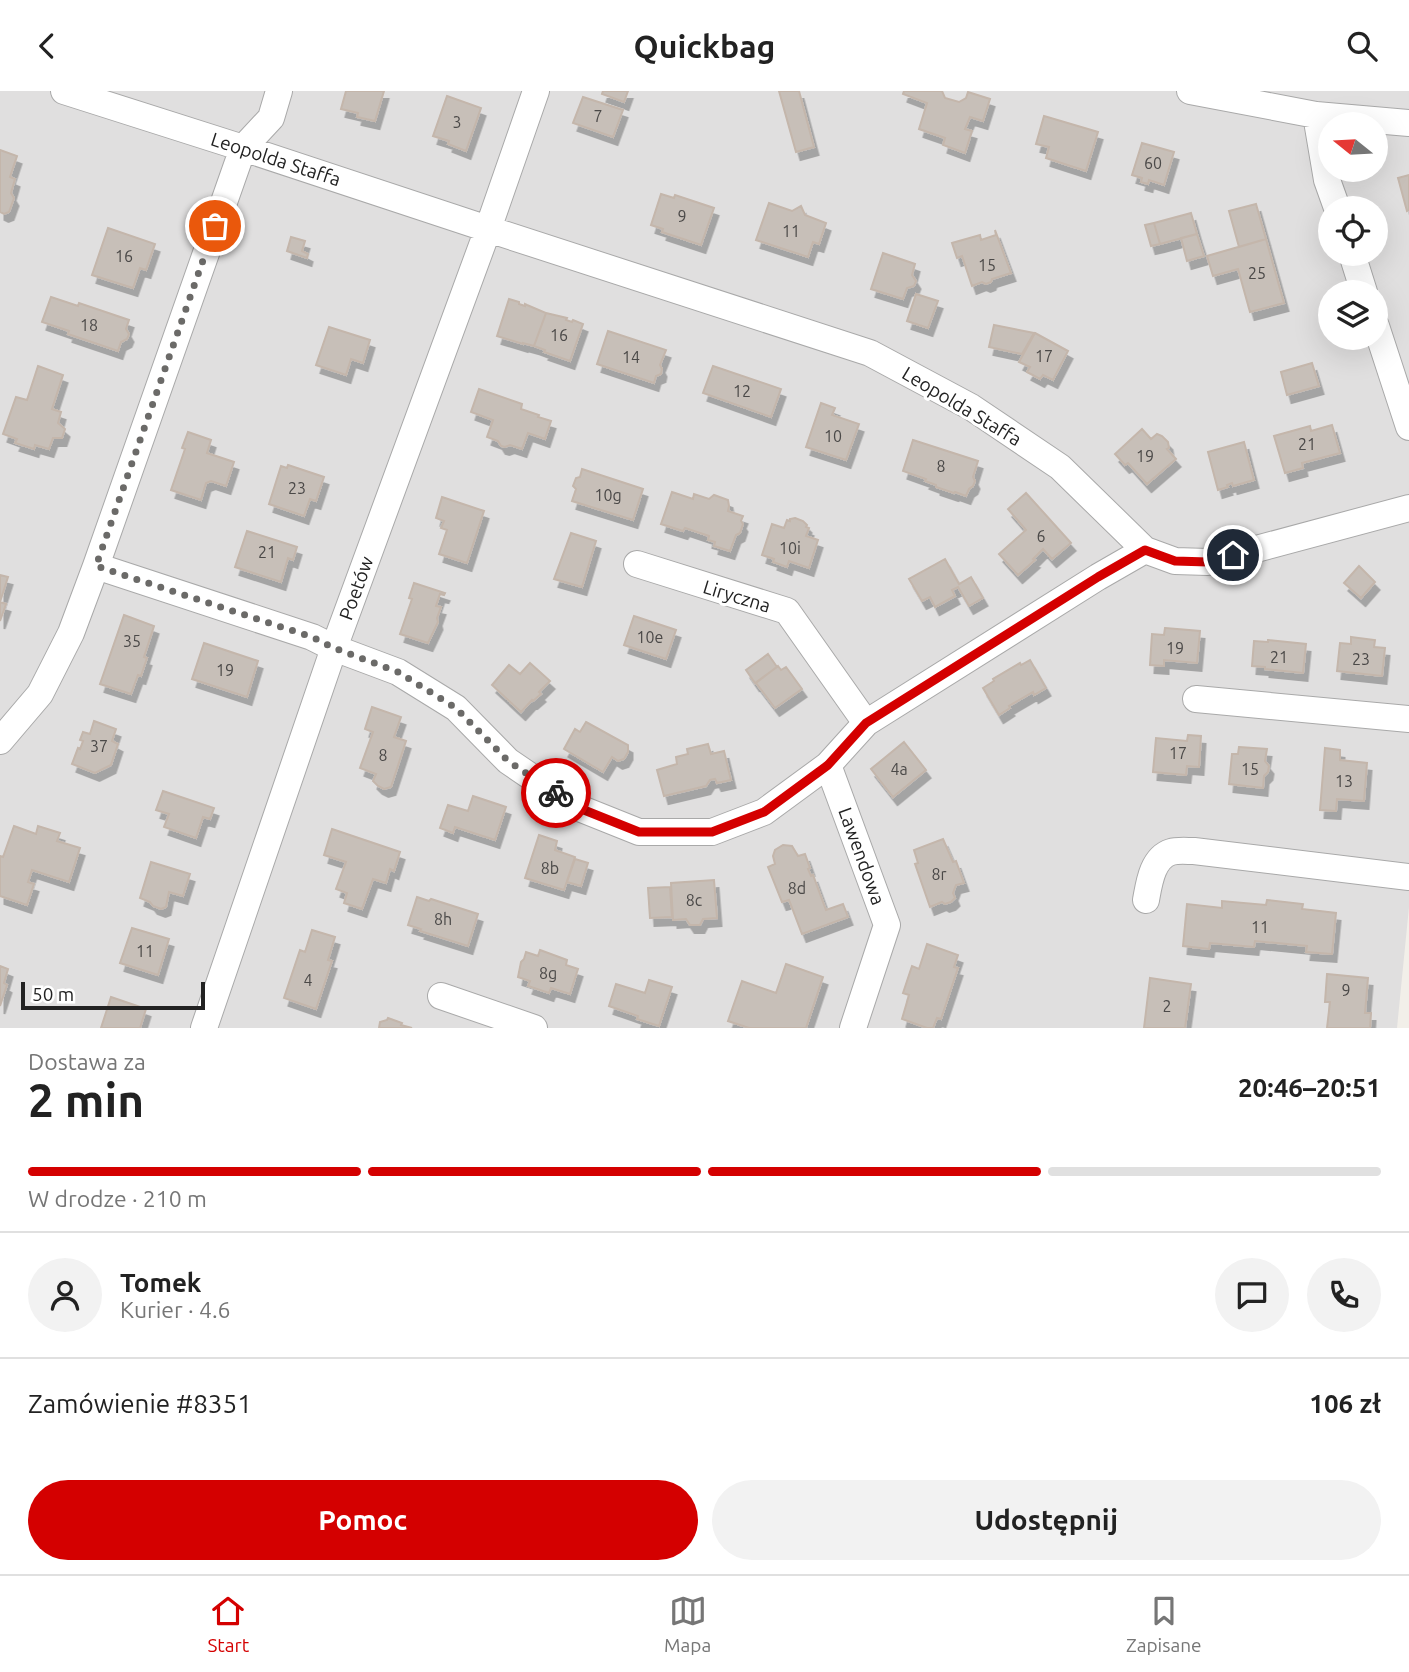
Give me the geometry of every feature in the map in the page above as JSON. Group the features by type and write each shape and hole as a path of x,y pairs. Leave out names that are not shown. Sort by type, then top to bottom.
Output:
{"street":[{"name":"Leopolda Staffa","path":"64,91 870,353 971,407 1060,467 1145,550 1175,561 1208,562 1409,508"},
{"path":"0,741 40,694 71,633 243,148 271,118 279,91"},
{"path":"488,229 536,91"},
{"path":"1189,91 1316,115 1409,123"},
{"path":"1316,115 1327,180 1333,196"},
{"name":"Poetów","path":"204,1028 334,648 488,229"},
{"path":"1384,350 1409,427"},
{"path":"96,566 312,637 398,672 456,708 508,761 574,806 639,832 712,832 764,812 828,765 866,723 1145,550"},
{"name":"Liryczna","path":"637,563 788,611 866,723"},
{"path":"1196,699 1409,719"},
{"name":"Lawendowa","path":"828,765 887,925 853,1028"},
{"path":"1146,900 1150,879 1158,861 1170,852 1194,851 1409,877"},
{"path":"441,996 534,1028"}],"shaded area":[{"path":"0,91 1409,91 1409,907 1397,1028 0,1028"}],"building":[{"path":"346,91 384,91 375,121 357,117 358,113 341,109"},
{"path":"603,91 628,91 624,102 602,94"},
{"path":"779,91 799,91 814,147 796,152"},
{"path":"904,91 942,91 945,98 959,102 966,98 968,92 990,99 983,121 970,117 965,129 972,131 965,153 943,145 945,138 919,129 927,103 903,94"},
{"path":"447,96 481,108 466,151 433,136"},
{"path":"583,97 623,110 613,137 573,123"},
{"path":"1044,116 1098,132 1086,171 1046,158 1049,147 1036,144"},
{"path":"1142,143 1174,152 1164,185 1149,180 1148,184 1141,182 1142,178 1132,175"},
{"path":"0,150 17,156 10,177 15,179 11,193 14,198 9,212 4,214 0,212"},
{"path":"1409,175 1409,210 1407,211 1398,178"},
{"path":"661,194 674,198 675,195 714,208 701,245 662,232 663,229 651,225"},
{"path":"769,203 792,211 801,206 805,215 826,223 819,244 813,242 808,257 756,240"},
{"path":"1256,204 1266,239 1239,247 1229,211"},
{"path":"1191,213 1197,234 1160,244 1154,223"},
{"path":"1154,223 1160,244 1151,246 1145,225"},
{"path":"108,228 155,244 146,270 140,268 133,288 92,275"},
{"path":"995,230 1011,273 992,279 986,284 982,282 972,286 962,256 957,258 952,243 980,235 981,240 996,235"},
{"path":"1197,234 1204,256 1187,261 1181,238"},
{"path":"291,237 305,241 302,251 308,254 307,258 287,251"},
{"path":"1266,239 1284,303 1250,312 1238,269 1213,276 1207,256"},
{"path":"883,253 915,264 912,275 916,281 914,286 907,288 903,299 871,289"},
{"path":"916,294 938,301 928,328 907,321"},
{"path":"51,297 78,306 79,303 129,320 127,339 121,342 118,351 42,322"},
{"path":"509,299 546,313 534,346 497,336"},
{"path":"546,313 583,324 570,361 534,346"},
{"path":"994,325 1034,333 1022,354 989,347"},
{"path":"329,327 370,340 363,363 351,359 346,375 316,365"},
{"path":"608,331 666,350 660,365 661,374 656,376 654,383 597,364"},
{"path":"1035,333 1068,351 1053,380 1043,375 1040,379 1027,372 1030,367 1019,362"},
{"path":"1312,363 1319,386 1287,395 1281,372"},
{"path":"38,366 63,375 52,409 61,412 58,423 65,429 62,438 53,438 49,449 35,445 34,449 15,443 17,439 3,434 16,397 27,400"},
{"path":"713,366 781,389 771,417 703,393"},
{"path":"479,389 522,404 521,409 551,421 545,439 528,433 522,449 510,445 501,446 498,441 487,437 493,420 471,412"},
{"path":"821,403 835,408 832,415 859,424 846,460 806,447"},
{"path":"1332,425 1340,453 1302,463 1303,468 1285,473 1274,436 1310,426 1311,431"},
{"path":"1142,429 1151,439 1157,434 1162,436 1168,442 1167,449 1176,459 1147,484 1128,463 1125,465 1115,454"},
{"path":"188,432 211,440 207,453 234,462 226,486 211,481 206,483 201,500 171,490"},
{"path":"913,440 978,461 973,477 975,481 966,496 936,487 925,481 926,479 903,471"},
{"path":"1244,442 1254,480 1233,486 1232,483 1218,490 1208,452"},
{"path":"288,465 324,477 316,501 310,499 304,516 269,504 281,466 287,468"},
{"path":"582,469 643,489 633,520 572,501 576,489 573,486"},
{"path":"672,492 693,499 694,494 709,499 714,495 728,500 728,511 743,516 740,533 736,535 730,551 714,546 715,542 708,540 709,536 661,524"},
{"path":"1026,493 1071,543 1052,559 1043,549 1018,575 999,554 1026,530 1008,509"},
{"path":"442,497 484,511 467,563 439,554 447,530 441,528 444,521 436,518"},
{"path":"795,518 803,521 809,528 806,536 818,540 809,568 789,561 787,567 762,555 772,524 784,528 787,520"},
{"path":"247,531 297,547 293,560 288,558 281,582 235,567"},
{"path":"571,533 596,541 582,587 554,579"},
{"path":"945,559 959,584 971,577 983,598 969,606 958,587 952,590 955,596 935,607 930,597 922,601 909,579"},
{"path":"1359,566 1375,582 1361,598 1344,583"},
{"path":"0,575 8,577 0,602"},
{"path":"414,583 445,593 440,594 436,606 441,607 438,622 428,643 400,634 412,599 409,598"},
{"path":"0,602 6,604 0,621"},
{"path":"124,615 154,626 141,676 138,675 131,694 100,684"},
{"path":"634,616 676,630 666,659 624,645"},
{"path":"1165,628 1200,631 1197,663 1164,660 1164,666 1150,665 1152,634 1164,635"},
{"path":"1351,637 1375,640 1374,647 1385,648 1382,676 1337,671 1340,643 1351,644"},
{"path":"1254,641 1306,644 1303,673 1252,666"},
{"path":"204,643 258,661 247,697 192,679"},
{"path":"768,654 777,667 755,683 746,670"},
{"path":"1030,660 1046,688 1034,695 1033,692 999,715 983,688 994,681 993,679"},
{"path":"530,663 550,681 539,692 541,694 521,712 492,685 509,665 520,674"},
{"path":"778,666 781,670 786,667 802,689 775,708 756,683"},
{"path":"372,707 401,717 394,737 406,741 391,787 384,789 373,781 376,774 360,768 373,732 365,729"},
{"path":"94,721 116,729 112,741 118,744 111,765 95,773 72,764 83,741 80,740 83,732 90,734"},
{"path":"586,722 628,745 624,759 618,761 612,757 603,772 564,749 575,729 580,732"},
{"path":"1188,735 1201,736 1199,767 1187,766 1186,775 1153,772 1156,738 1187,741"},
{"path":"904,742 926,770 893,797 871,769"},
{"path":"708,744 711,754 724,751 731,780 717,783 715,779 710,780 706,786 664,796 657,770 677,764 676,757 688,754 687,749"},
{"path":"1239,747 1267,749 1265,761 1269,766 1264,776 1263,788 1229,784 1232,754 1238,754"},
{"path":"1325,748 1340,750 1340,760 1367,763 1364,801 1337,799 1336,811 1320,810"},
{"path":"163,791 214,808 210,819 203,817 196,838 164,827 169,814 156,810"},
{"path":"473,796 506,807 495,840 455,827 453,833 440,828 448,805 468,811"},
{"path":"14,826 36,834 38,826 60,833 57,841 80,848 69,882 32,870 28,882 34,884 27,905 0,896 0,856 3,857"},
{"path":"332,829 400,852 394,871 390,869 386,883 373,879 362,909 344,903 347,893 336,889 346,862 324,855"},
{"path":"539,835 557,841 555,850 575,857 564,890 525,878"},
{"path":"943,839 953,862 956,861 964,883 956,885 953,893 955,898 951,902 930,907 915,864 918,863 914,850"},
{"path":"783,845 792,846 798,856 805,854 810,868 808,869 811,876 813,875 826,910 843,904 848,917 802,934 789,900 782,902 768,867 775,864 775,850"},
{"path":"575,859 588,863 581,886 567,882"},
{"path":"151,862 190,874 183,896 169,892 166,907 161,909 140,898"},
{"path":"714,880 717,918 703,919 700,925 690,925 686,919 673,920 671,883"},
{"path":"670,887 672,917 650,918 648,888"},
{"path":"417,897 478,914 468,946 408,925"},
{"path":"1267,900 1303,904 1302,909 1336,913 1332,954 1306,952 1307,946 1255,941 1254,947 1210,943 1209,949 1183,946 1187,904 1222,908 1222,901 1266,905"},
{"path":"132,928 169,939 158,975 120,963"},
{"path":"312,930 335,937 328,960 332,961 316,1009 284,998 300,950 305,952"},
{"path":"927,944 958,955 954,967 958,968 941,1019 937,1018 933,1028 902,1019 909,995 903,993 912,966 919,969"},
{"path":"540,950 567,960 566,965 578,969 570,994 551,988 549,993 528,986 530,981 518,977 526,952 538,956"},
{"path":"786,964 823,977 806,1028 749,1028 728,1021 742,981 776,993"},
{"path":"0,966 8,969 4,983 7,985 0,1006"},
{"path":"1327,974 1368,978 1365,1013 1371,1013 1370,1028 1327,1028 1330,1002 1325,1002"},
{"path":"1150,978 1191,984 1185,1028 1144,1028"},
{"path":"649,980 672,987 659,1026 609,1006 616,984 645,993"},
{"path":"111,997 146,1009 140,1028 101,1028"},
{"path":"388,1018 412,1028 379,1028 380,1022"}],"way so far":[{"path":"215,226 96,566 312,637 398,672 456,708 508,761 556,793"}],"route":[{"path":"556,793 574,806 639,832 712,832 764,812 828,765 866,723 1145,550 1175,561 1208,562 1233,555"}]}
